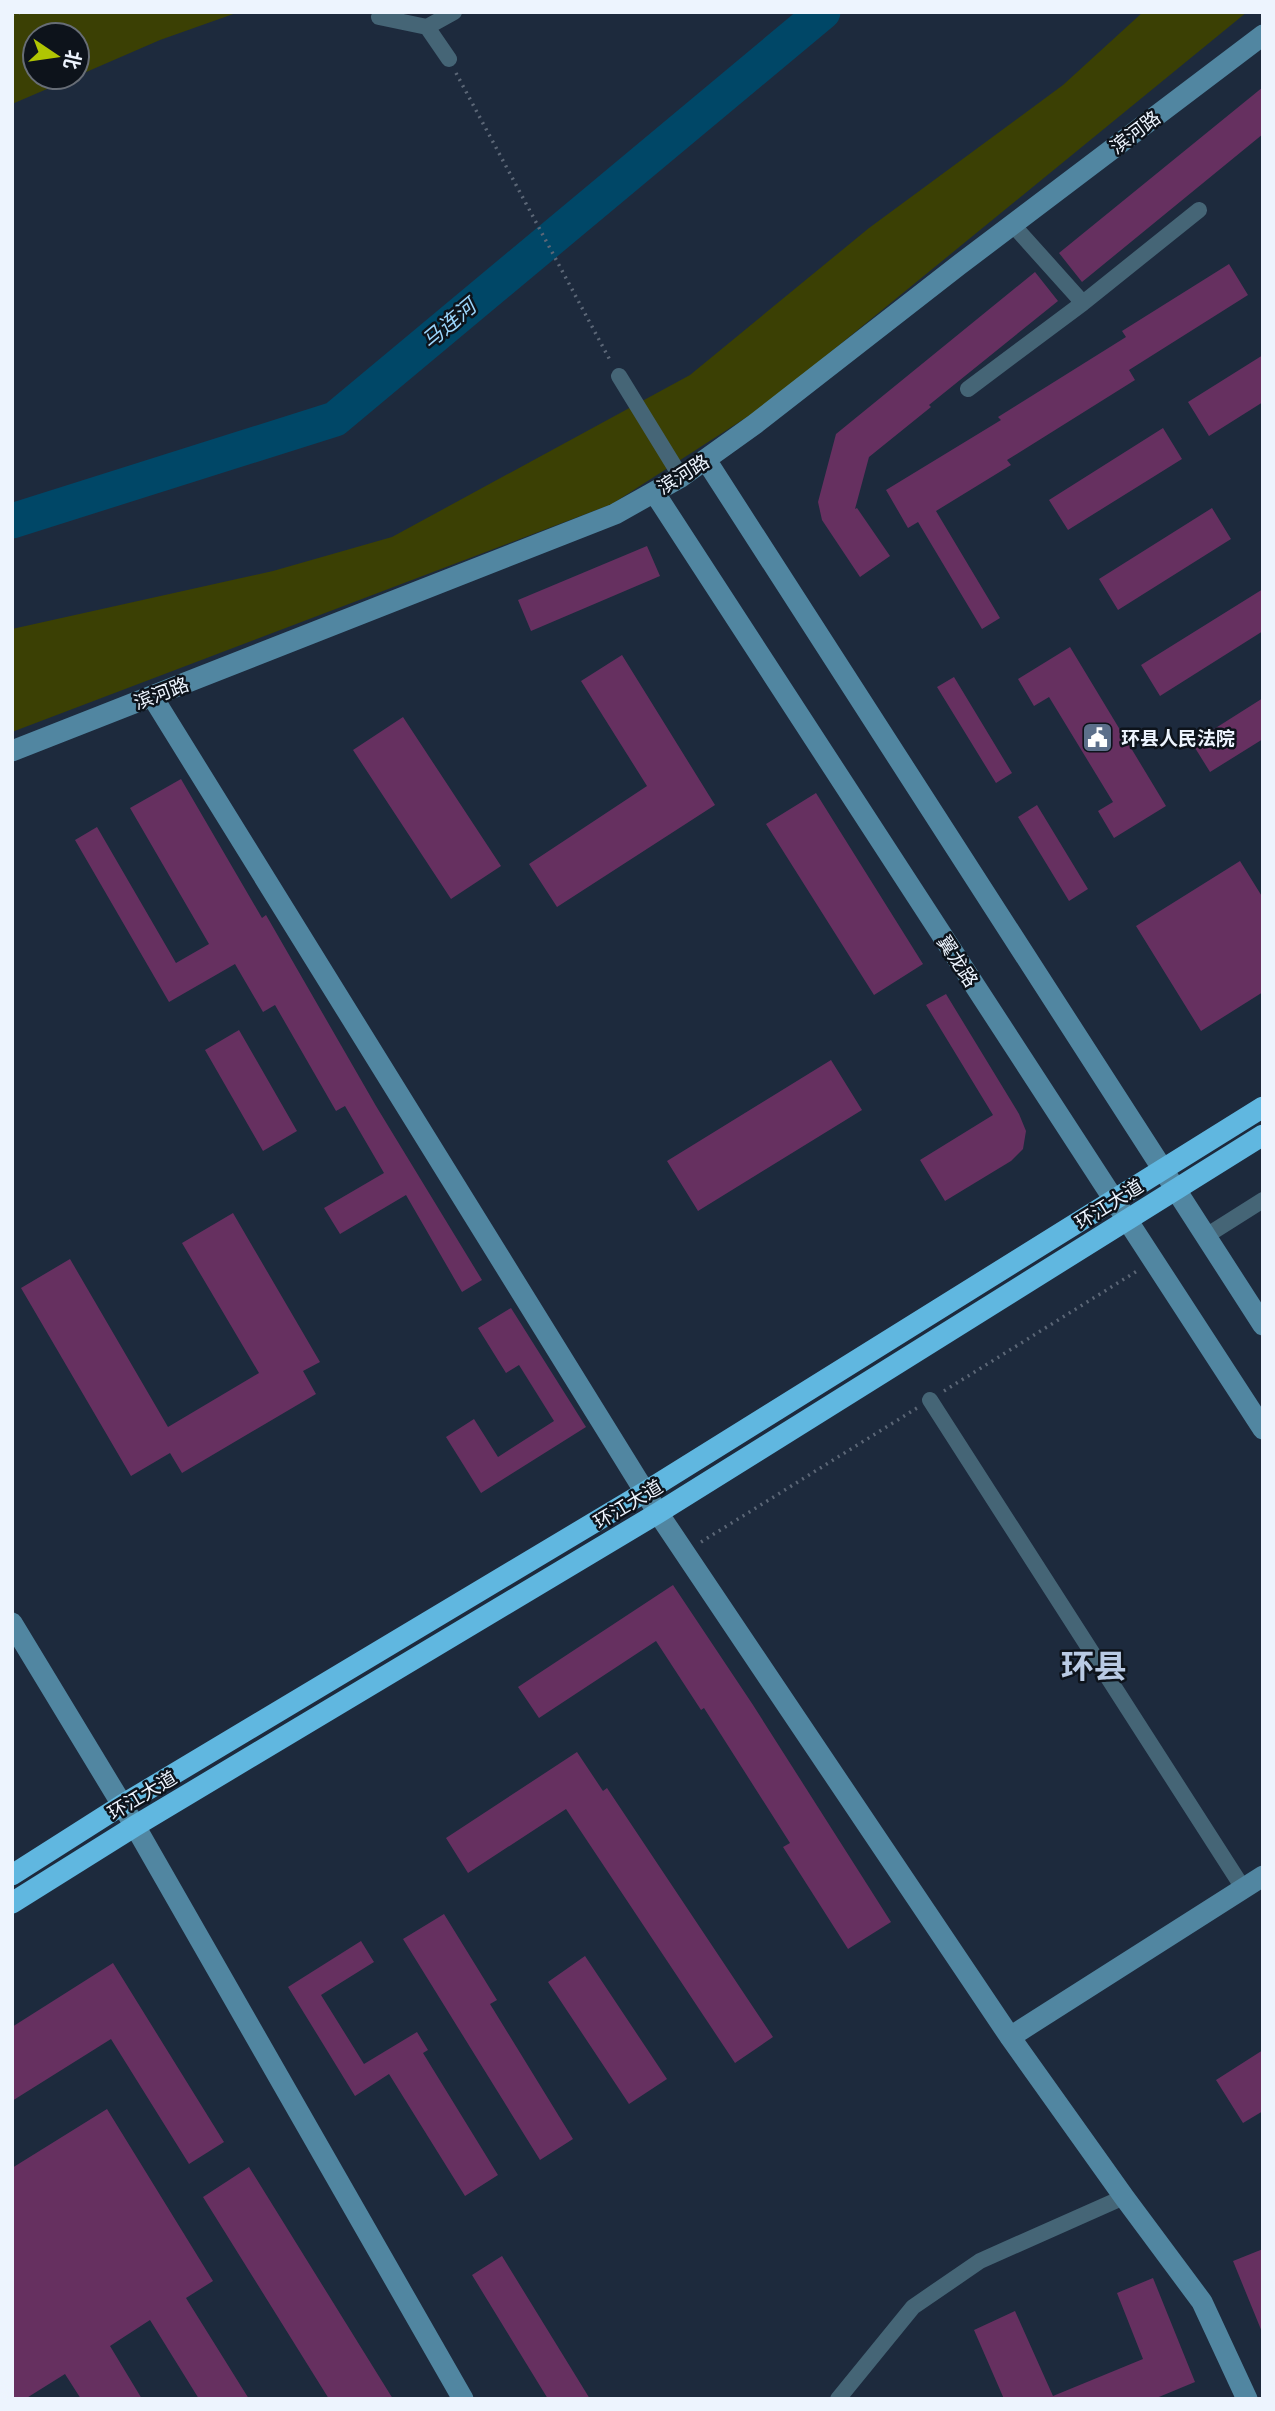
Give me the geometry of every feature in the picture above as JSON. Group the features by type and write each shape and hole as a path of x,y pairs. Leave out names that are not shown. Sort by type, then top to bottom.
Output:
{"highway":[{"name":"环江大道","path":"12,1875 122,1805 645,1492 1263,1107"},
{"name":"环江大道","path":"12,1903 135,1826 658,1513 1263,1135"}],"main road":[{"name":"滨河路","path":"12,751 615,514 681,477 1263,35"},
{"path":"706,460 1263,1325"},
{"name":"翼龙路","path":"654,492 1263,1429"},
{"path":"152,696 658,1513 1010,2037 1202,2302 1247,2399"},
{"path":"12,1623 135,1826 463,2399"},
{"path":"1010,2037 1263,1876"},
{"path":"1257,2399 1263,2396"}],"street":[{"path":"379,16 427,27 454,12"},
{"path":"427,27 449,59"},
{"path":"968,389 1083,303 1199,209"},
{"path":"1013,225 1083,303"},
{"path":"619,376 681,477"},
{"path":"1206,1236 1263,1200"},
{"path":"930,1400 1243,1888"},
{"path":"838,2399 912,2307 980,2261 1124,2197"}],"path":[{"path":"12,15 20,12"},
{"path":"449,59 619,376"}],"green space":[{"path":"12,12 239,12 160,40 91,70 91,21 21,21 21,91 42,91 12,104"},
{"path":"1143,12 1247,12 767,404 612,504 12,732 12,629 273,571 392,537 690,375 869,228 1063,85"}],"building":[{"path":"1263,87 1263,134 1082,282 1059,253"},
{"path":"1229,264 1248,295 1129,370 1135,380 1007,460 1011,465 936,511 1000,618 982,629 918,522 908,528 886,490 1001,420 998,417 1126,337 1122,331"},
{"path":"1035,272 1058,301 869,457 855,509 857,508 890,556 860,577 822,520 818,502 836,434"},
{"path":"1263,355 1263,402 1209,436 1188,402"},
{"path":"1163,428 1182,459 1068,530 1049,500"},
{"path":"1212,508 1231,539 1118,610 1099,579"},
{"path":"647,546 660,576 531,631 518,600"},
{"path":"1263,589 1263,631 1160,696 1141,665"},
{"path":"1070,647 1166,806 1114,838 1098,811 1113,802 1049,697 1034,706 1018,679"},
{"path":"622,655 715,805 557,907 529,864 647,786 581,681"},
{"path":"954,677 1012,773 996,783 937,687"},
{"path":"1263,698 1263,739 1210,772 1192,743"},
{"path":"403,717 501,866 451,899 353,750"},
{"path":"181,779 262,918 266,915 376,1106 482,1280 462,1292 406,1195 340,1234 324,1208 384,1173 345,1106 336,1111 275,1005 263,1012 235,964 169,1002 75,840 97,827 176,963 209,944 130,808"},
{"path":"816,793 923,964 874,995 766,824"},
{"path":"1037,805 1088,889 1069,901 1018,817"},
{"path":"1240,861 1263,898 1263,992 1201,1031 1136,926"},
{"path":"946,994 1019,1114 1026,1131 1023,1149 1011,1161 945,1201 920,1160 993,1115 926,1005"},
{"path":"239,1030 297,1131 263,1151 205,1050"},
{"path":"831,1060 862,1110 698,1211 667,1161"},
{"path":"233,1213 320,1362 303,1371 316,1394 182,1473 170,1453 131,1476 21,1288 70,1259 168,1427 259,1373 182,1243"},
{"path":"511,1308 586,1427 481,1493 446,1437 474,1419 498,1457 554,1421 519,1365 506,1373 478,1328"},
{"path":"673,1585 891,1922 848,1949 783,1847 790,1843 704,1708 701,1710 656,1641 539,1718 518,1687"},
{"path":"577,1752 603,1791 607,1788 773,2037 735,2063 566,1809 468,1873 446,1838"},
{"path":"444,1914 497,2000 490,2004 573,2139 540,2160 403,1939"},
{"path":"361,1941 374,1962 321,1995 364,2064 417,2032 428,2050 423,2053 498,2175 465,2196 389,2074 355,2096 288,1987"},
{"path":"585,1956 667,2079 629,2104 548,1982"},
{"path":"113,1963 224,2142 189,2164 111,2039 12,2101 12,2027"},
{"path":"1263,2050 1263,2111 1243,2123 1216,2080"},
{"path":"107,2109 213,2281 186,2298 249,2399 199,2399 150,2320 110,2346 142,2399 81,2399 65,2374 25,2399 12,2399 12,2168"},
{"path":"249,2167 393,2399 329,2399 203,2197"},
{"path":"1263,2249 1263,2332 1262,2332 1233,2261"},
{"path":"502,2256 590,2399 548,2399 472,2275"},
{"path":"1153,2278 1195,2382 1154,2399 1004,2399 974,2330 1015,2311 1053,2396 1143,2359 1117,2293"}],"waterway":[{"name":"马连河","path":"12,521 335,419 823,12"}],"place":[{"name":"环县人民法院","path":"1098,738"}],"district":[{"name":"环县","path":"1094,1666"}]}
